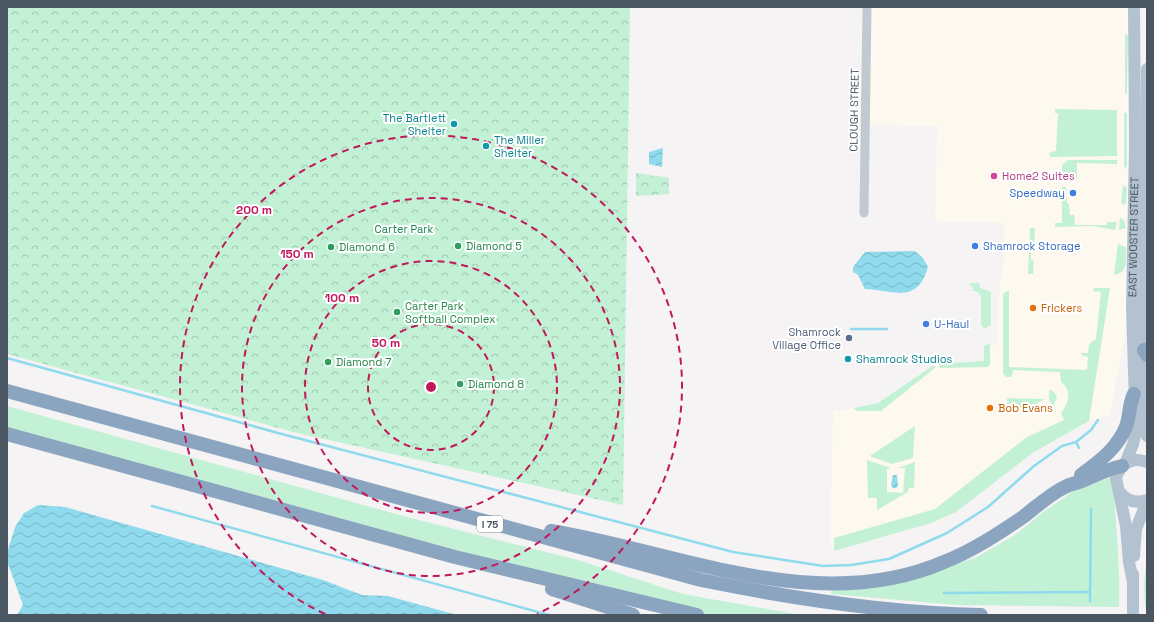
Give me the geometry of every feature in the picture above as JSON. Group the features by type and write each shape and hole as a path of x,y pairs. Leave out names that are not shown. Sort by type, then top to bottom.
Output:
{"highway":[{"name":"I 75","path":"7,391 665,571 763,592 858,607 981,615"},
{"path":"469,518 561,533 665,558 748,574 814,583 858,583 908,575 967,552 1007,528 1065,487 1105,456 1116,444 1127,424 1130,402 1134,394"},
{"path":"7,434 455,557 697,615"},
{"path":"1065,487 1123,465"},
{"path":"455,557 633,615"}],"main road":[{"name":"EAST WOOSTER STREET","path":"1133,582 1116,478 1134,444 1136,432 1132,298 1134,7"},
{"name":"EAST WOOSTER STREET","path":"1147,69 1144,408 1147,436"},
{"path":"1123,465 1139,459 1147,462"},
{"name":"EAST WOOSTER STREET","path":"1119,491 1128,500 1135,502 1147,501 1136,528 1132,615"}],"street":[{"name":"CLOUGH STREET","path":"864,212 866,7"}],"shaded area":[{"path":"867,7 1134,7 1132,298 1110,416 1089,421 1034,452 956,512 931,523 834,551 830,541 833,410 840,411 878,403 934,365 984,361 984,346 990,343 991,346 997,344 1000,278 1003,271 1004,223 935,220 937,126 865,124"}],"green space":[{"name":"Carter Park","path":"7,7 630,7 623,505 297,433 7,354"},
{"path":"1125,33 1128,36 1127,93 1125,95"},
{"path":"1055,109 1117,110 1117,156 1050,157 1049,153 1056,151 1058,113 1055,113"},
{"path":"1124,112 1127,114 1127,166 1124,169"},
{"path":"1068,160 1117,160 1117,164 1077,163 1077,179 1062,179 1062,165"},
{"path":"636,173 669,178 669,194 636,196"},
{"path":"1123,185 1127,188 1126,203 1124,205 1121,203"},
{"path":"1062,187 1066,187 1067,203 1069,204 1070,215 1074,215 1075,225 1107,225 1107,222 1117,222 1115,230 1093,226 1055,227 1055,223 1062,223"},
{"path":"1120,218 1124,220 1126,228 1119,230"},
{"path":"1030,228 1035,228 1034,245 1031,246 1031,260 1034,261 1033,274 1028,274"},
{"path":"1118,244 1126,247 1126,265 1119,274 1114,275"},
{"path":"979,283 980,288 991,292 991,325 985,329 981,325 981,296 976,291 971,291 974,289 969,284"},
{"path":"1094,288 1110,288 1089,421 1034,452 956,512 931,523 834,551 834,538 935,509 1027,437 1064,420 1061,413 1066,405 1068,393 1067,389 1061,382 1060,372 1013,370 1012,377 1006,377 1003,374 1003,294 1009,290 1009,367 1087,370 1088,357 1081,355 1081,353 1088,353 1089,344 1096,339 1101,292 1093,291"},
{"path":"990,343 990,365 987,367 940,368 939,364 984,361 984,346"},
{"path":"934,365 935,368 881,411 857,411 854,408 878,403"},
{"path":"1049,389 1054,392 1057,397 1053,407 1049,400"},
{"path":"1007,398 1045,399 1024,410 1008,409"},
{"path":"7,406 403,516 578,560 683,594 801,615 700,615 7,427"},
{"path":"915,426 913,458 892,464 870,456"},
{"path":"867,460 891,468 887,469 887,492 903,493 905,468 898,468 915,462 914,488 909,488 908,492 877,510 877,498 868,498"},
{"path":"1110,478 1115,506 1119,565 1119,607 957,605 831,594 832,590 869,588 890,584 975,558 1015,535 1042,513 1081,486"},
{"path":"1147,557 1147,607 1145,607 1144,582"}],"water":[{"path":"663,148 662,167 649,164 649,152"},
{"path":"915,251 923,258 928,267 918,287 911,291 903,293 865,289 858,275 853,272 853,267 865,252"},
{"path":"893,475 897,475 898,486 896,488 893,488 891,485"},
{"path":"38,505 65,507 323,580 362,595 388,596 457,615 17,615 23,605 7,561 7,553 15,527 24,513"}],"waterway":[{"path":"851,329 887,329"},
{"path":"7,358 278,433 733,552 823,566 851,565 889,559 947,533 988,507 1034,466 1062,446 1076,442 1091,430 1098,420"},
{"path":"1076,442 1079,448"},
{"path":"152,506 549,615"},
{"path":"1090,601 1091,509"},
{"path":"944,593 1090,592"}],"place":[{"name":"The Bartlett Shelter","path":"454,124"},
{"name":"The Miller Shelter","path":"486,146"},
{"name":"Home2 Suites","path":"994,176"},
{"name":"Speedway","path":"1073,193"},
{"name":"Diamond 5","path":"458,246"},
{"name":"Shamrock Storage","path":"975,246"},
{"name":"Diamond 6","path":"331,247"},
{"name":"Frickers","path":"1033,308"},
{"name":"Carter Park Softball Complex","path":"397,312"},
{"name":"U-Haul","path":"926,324"},
{"name":"Shamrock Village Office","path":"849,338"},
{"name":"Shamrock Studios","path":"848,359"},
{"name":"Diamond 7","path":"328,362"},
{"name":"Diamond 8","path":"460,384"},
{"name":"Bob Evans","path":"990,408"}]}
